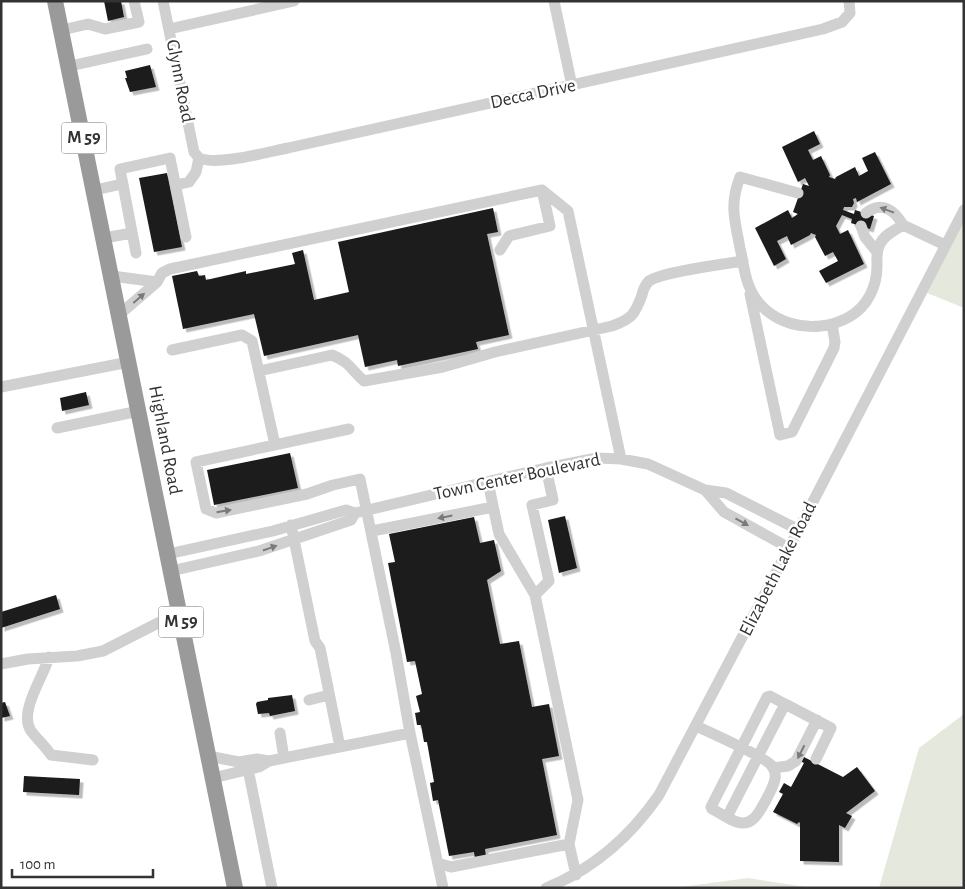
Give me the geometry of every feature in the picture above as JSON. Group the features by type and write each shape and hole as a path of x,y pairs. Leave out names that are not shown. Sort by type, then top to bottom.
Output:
{"highway":[{"name":"Highland Road","path":"56,1 235,888"}],"street":[{"path":"62,30 88,24 105,28 139,22 134,1"},
{"name":"Glynn Road","path":"163,1 194,152 199,158"},
{"path":"169,29 294,1"},
{"path":"554,1 572,86"},
{"name":"Decca Drive","path":"199,158 204,160 224,160 288,148 823,29 842,22 850,13 849,1"},
{"path":"70,66 147,49"},
{"path":"136,253 120,169 170,158 186,236"},
{"path":"176,185 188,182 196,172 199,158"},
{"path":"798,194 740,178 734,193 733,208 743,261 780,435 792,432 834,348 832,324"},
{"path":"94,190 122,184"},
{"path":"500,250 509,236 550,226 542,190"},
{"path":"120,314 157,282 162,273 170,269 542,190"},
{"path":"542,190 568,211 622,459"},
{"path":"866,213 875,208 884,208 897,214 903,225 946,246"},
{"name":"Elizabeth Lake Road","path":"546,888 576,875 606,854 639,821 667,781 790,548 964,210"},
{"path":"748,285 764,309 782,321 807,327 832,324 851,316 868,298 876,279 877,252 883,239 903,225"},
{"path":"861,226 865,237 877,252"},
{"path":"104,238 132,233"},
{"path":"259,371 332,355 350,365 364,381 444,367 495,352 594,331 626,321 634,314 643,290 649,282 662,275 743,261"},
{"path":"112,276 157,282"},
{"path":"172,350 242,335 252,341 275,445"},
{"path":"1,387 129,362"},
{"path":"57,428 139,411"},
{"path":"349,429 196,462 206,509 216,513 307,494 333,485 360,479 368,510 410,733 442,888"},
{"name":"Town Center Boulevard","path":"168,554 273,531 346,510 355,513 546,468 597,458 622,459 648,464 705,490 726,493 799,530"},
{"path":"535,595 549,581 532,505 553,500 546,468"},
{"path":"488,482 499,534 535,595 578,800 569,844 576,875"},
{"name":"Town Center Boulevard","path":"705,490 724,512 790,548"},
{"path":"372,531 493,507"},
{"name":"Town Center Boulevard","path":"171,571 259,552 351,520 355,513"},
{"path":"291,525 315,641 320,648 340,747"},
{"path":"1,664 49,657 77,656 104,650 122,643 158,623 180,615"},
{"path":"49,657 46,669 37,683 28,709 27,720 30,730 51,755 93,760"},
{"path":"309,700 329,695"},
{"path":"696,726 741,748 758,756 767,761 773,768 775,780 754,818 742,823 711,807 741,748 767,697 770,696 831,728 816,759"},
{"path":"728,817 785,704"},
{"path":"773,768 788,766 794,763 817,720"},
{"path":"280,733 284,758"},
{"path":"213,778 259,767 269,761 410,733"},
{"path":"208,756 239,762 258,759 269,761"},
{"path":"248,770 272,888"},
{"path":"438,864 451,867 569,844"}],"shaded area":[{"path":"964,221 964,308 927,293"},
{"path":"964,714 964,888 879,888 919,748"},
{"path":"748,878 812,888 673,888"}],"building":[{"path":"104,1 121,1 124,17 108,21"},
{"path":"150,65 156,87 130,92 125,78 127,78 125,71"},
{"path":"814,131 820,144 808,150 813,160 821,156 830,175 829,177 835,179 855,167 859,176 868,171 862,158 875,152 891,184 857,202 856,198 853,199 852,207 844,207 843,210 854,214 855,210 874,216 870,229 851,223 852,219 842,215 836,226 840,234 848,230 864,264 826,283 819,271 838,261 833,252 825,256 815,237 816,235 811,233 791,245 787,236 777,241 786,259 774,266 755,228 788,210 792,218 798,214 793,212 803,184 809,186 805,178 798,182 782,147"},
{"path":"167,173 182,247 154,252 139,178"},
{"path":"493,208 498,232 487,234 509,335 476,342 478,349 398,366 397,360 365,367 358,335 264,356 254,314 183,329 172,276 197,271 199,276 205,275 206,280 246,271 246,274 295,264 292,253 303,250 314,300 349,292 338,242"},
{"path":"86,392 89,405 62,411 60,398"},
{"path":"290,453 298,488 214,505 207,470"},
{"path":"565,516 577,568 559,573 548,520"},
{"path":"474,517 480,543 494,540 501,571 487,580 500,644 519,641 532,707 549,704 559,756 542,759 557,835 485,849 486,857 475,859 474,852 449,856 438,800 433,801 430,783 434,782 427,742 424,742 421,725 417,725 415,713 420,712 416,696 422,694 415,661 407,662 388,563 395,562 389,534"},
{"path":"56,595 60,609 1,628 1,612"},
{"path":"292,695 295,711 270,716 269,713 258,714 257,702 268,700 268,698"},
{"path":"5,702 10,716 1,718 1,703"},
{"path":"802,756 843,777 857,767 875,791 846,813 852,816 845,828 839,825 839,862 800,861 800,823 797,824 773,812 783,794 779,792 784,783 791,787 804,763 800,761"},
{"path":"24,776 80,779 79,795 23,792"}]}
